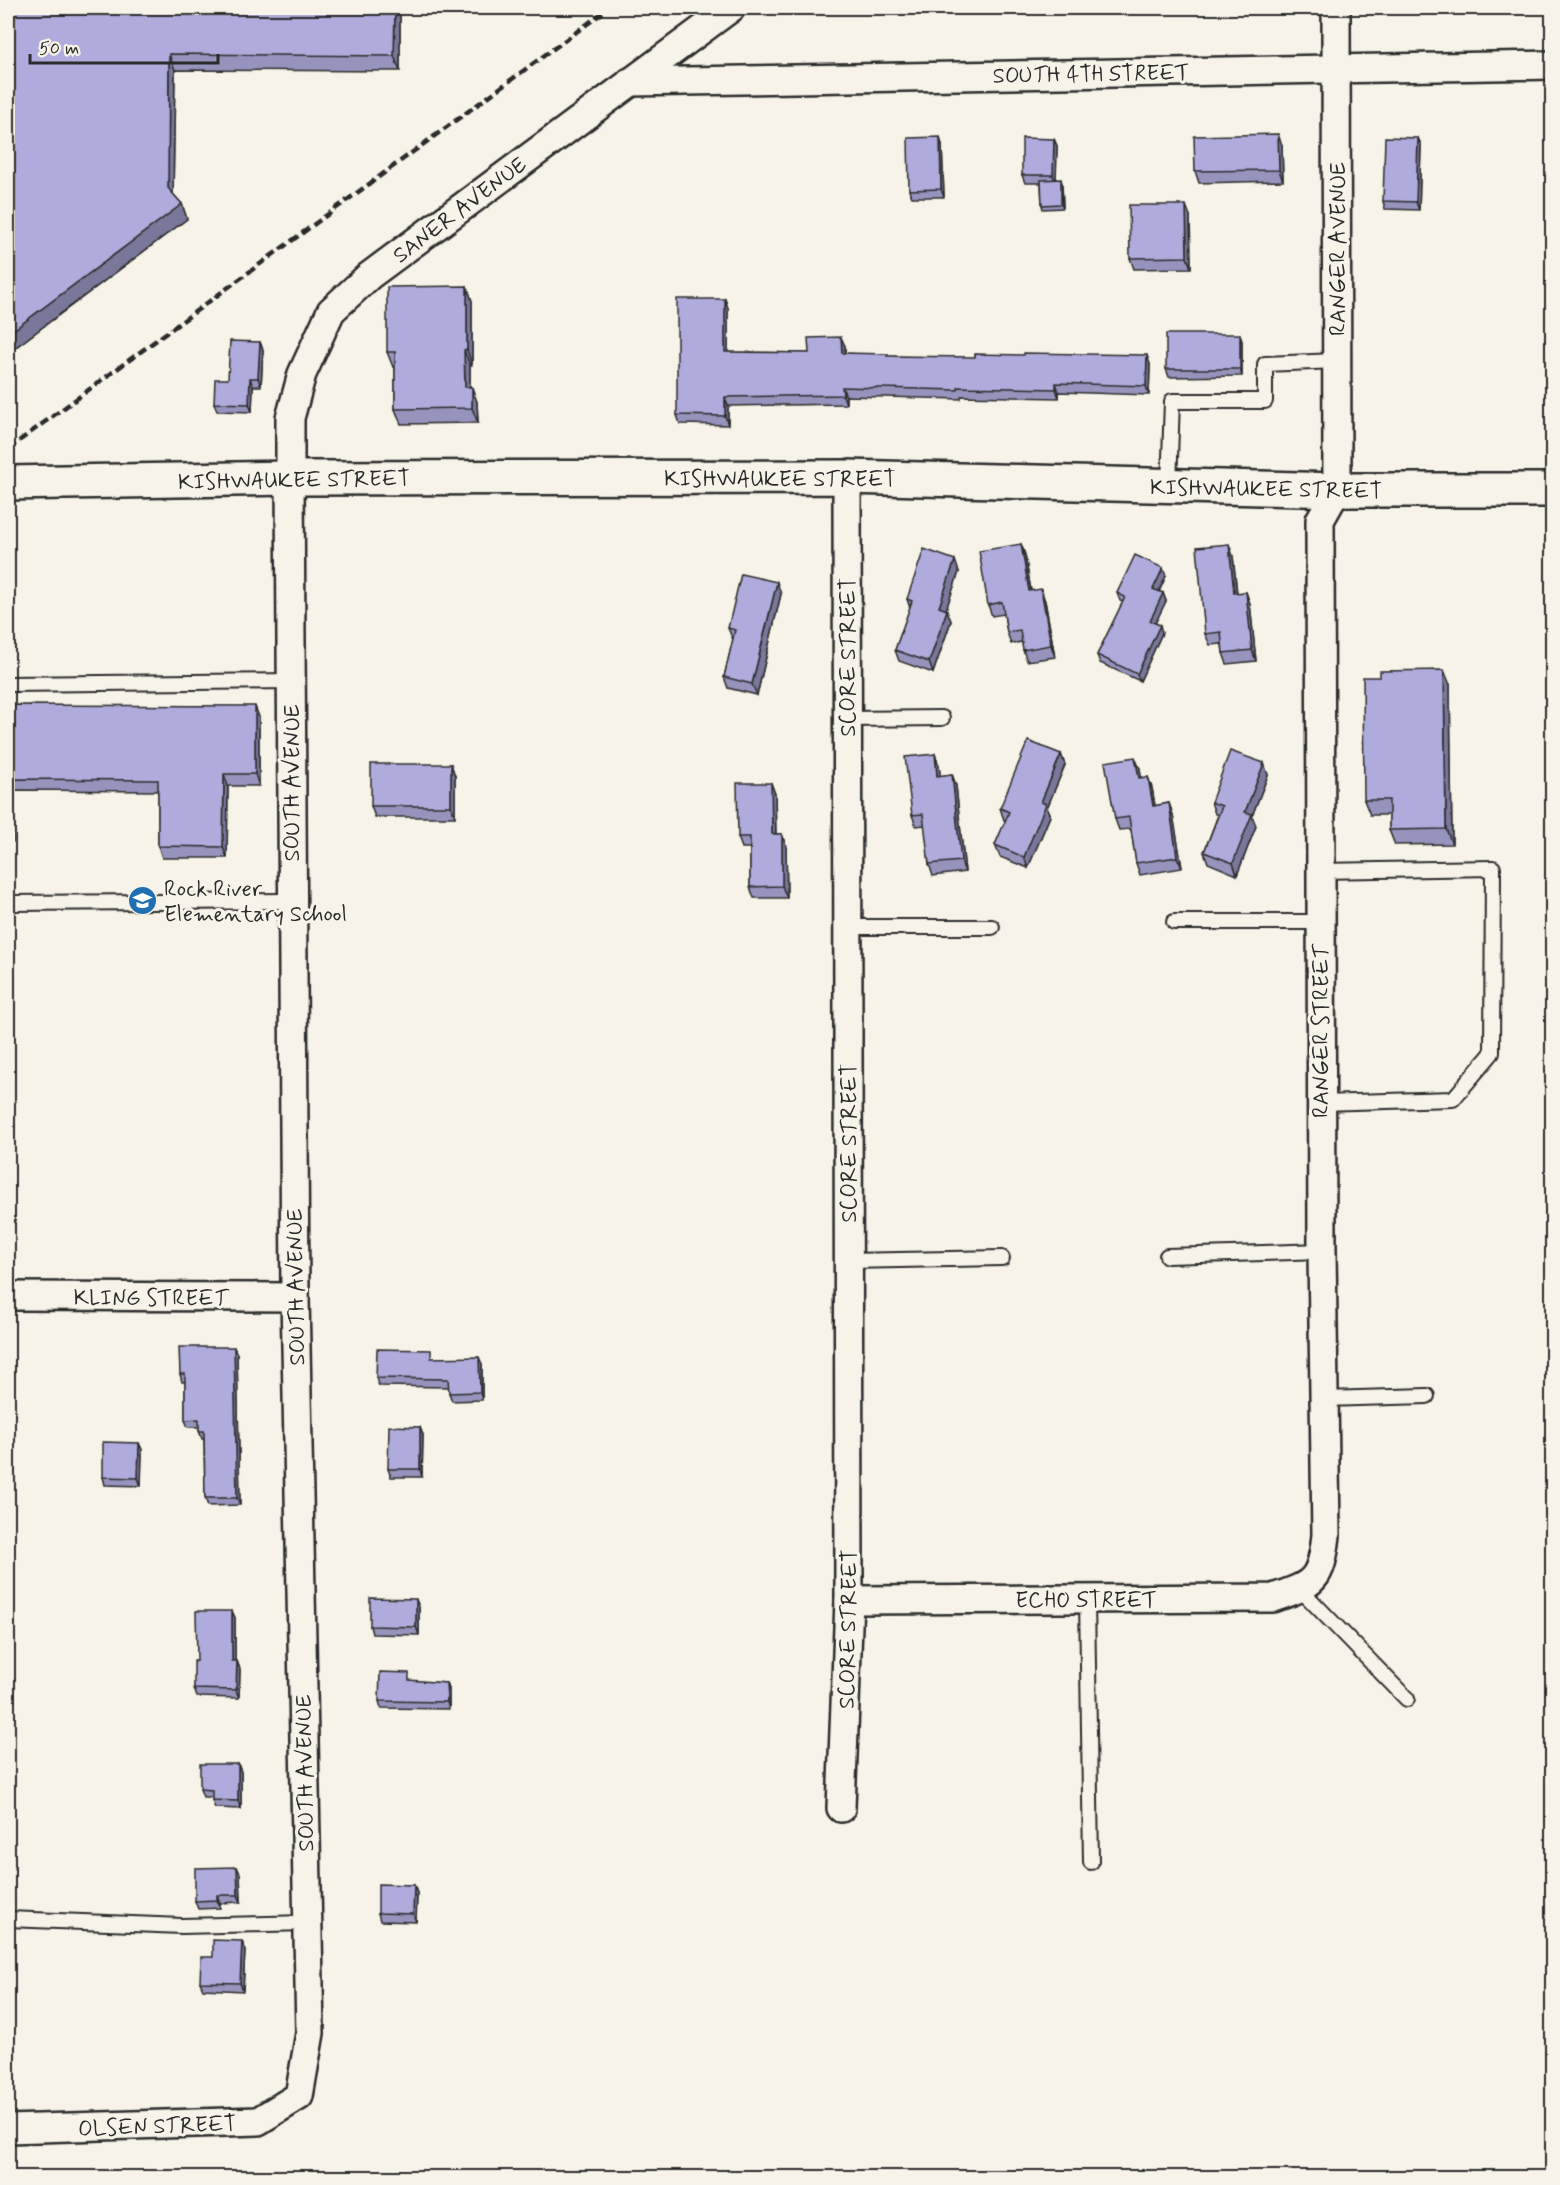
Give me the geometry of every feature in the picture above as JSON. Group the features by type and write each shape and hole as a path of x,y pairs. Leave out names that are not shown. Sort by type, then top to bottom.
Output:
{"street":[{"name":"SANER AVENUE","path":"290,478 290,418 302,374 331,311 369,276 731,8"},
{"name":"RANGER AVENUE","path":"1336,8 1337,490"},
{"name":"SOUTH 4TH STREET","path":"630,82 1552,64"},
{"name":"KISHWAUKEE STREET","path":"8,483 290,478 848,477 1337,490 1552,490"},
{"name":"SCORE STREET","path":"841,1808 849,1600 848,477"},
{"name":"SOUTH AVENUE","path":"290,478 295,1297 310,2033 299,2096"},
{"name":"RANGER STREET","path":"1309,1582 1324,1557 1326,1535 1321,1103 1320,520 1337,490"},
{"name":"KLING STREET","path":"8,1296 295,1297"},
{"name":"ECHO STREET","path":"849,1600 1273,1598 1309,1582"},
{"name":"OLSEN STREET","path":"8,2129 258,2121 299,2096"}],"lane":[{"path":"1169,486 1172,401 1264,401 1264,364 1337,361"},
{"path":"8,684 291,681"},
{"path":"848,719 942,718"},
{"path":"1320,871 1493,868 1492,1053 1453,1100 1321,1103"},
{"path":"8,903 292,901"},
{"path":"1174,922 1320,922"},
{"path":"848,927 992,927"},
{"path":"1167,1256 1322,1251"},
{"path":"848,1261 1002,1258"},
{"path":"1324,1399 1427,1396"},
{"path":"1309,1582 1407,1699"},
{"path":"1088,1599 1091,1862"},
{"path":"8,1919 182,1926 308,1923"}],"building":[{"path":"8,8 395,8 394,56 169,54 168,188 182,204 8,334"},
{"path":"1278,134 1279,170 1195,171 1194,136"},
{"path":"940,137 941,189 909,190 908,138"},
{"path":"1385,137 1418,138 1416,202 1383,201"},
{"path":"1022,138 1054,139 1053,175 1022,175"},
{"path":"1061,179 1061,204 1042,205 1041,180"},
{"path":"1129,205 1186,205 1187,257 1130,258"},
{"path":"467,286 465,387 472,387 472,408 395,409 395,352 387,352 387,287"},
{"path":"677,299 725,299 725,352 809,353 808,338 841,337 842,353 888,354 887,356 975,357 975,354 1024,355 1024,353 1147,355 1146,386 1056,383 1056,389 958,387 958,390 842,387 843,395 725,397 725,416 677,415"},
{"path":"1166,334 1240,334 1240,369 1166,369"},
{"path":"230,341 260,342 258,378 250,378 249,404 214,403 215,379 228,379"},
{"path":"1021,544 1029,591 1041,589 1051,645 1023,650 1020,630 1007,632 1002,602 988,605 979,551"},
{"path":"1229,544 1234,593 1246,592 1252,650 1223,653 1221,632 1205,634 1197,547"},
{"path":"924,549 955,560 939,607 947,610 929,662 895,650 912,601 907,599"},
{"path":"1135,555 1163,568 1153,589 1163,593 1150,621 1160,625 1137,674 1097,655 1125,597 1117,593"},
{"path":"741,574 777,582 752,684 724,677 735,630 728,628"},
{"path":"1444,670 1446,829 1389,830 1389,800 1364,800 1363,677 1380,677 1380,671"},
{"path":"8,705 255,706 255,774 224,774 223,847 158,846 158,780 10,779 8,831"},
{"path":"1028,741 1061,754 1041,802 1046,804 1024,857 995,845 1009,812 1000,808"},
{"path":"1230,751 1264,763 1245,812 1252,814 1233,863 1204,852 1222,806 1211,802"},
{"path":"935,754 937,776 952,774 961,861 929,864 923,814 912,815 905,757"},
{"path":"1135,757 1139,778 1148,777 1153,806 1169,803 1177,857 1136,863 1129,817 1115,819 1105,762"},
{"path":"371,764 451,764 451,806 371,806"},
{"path":"737,783 771,783 772,834 782,834 782,886 750,887 750,837 738,837"},
{"path":"179,1347 234,1347 237,1498 205,1498 204,1431 199,1431 199,1419 185,1420 185,1374 180,1374"},
{"path":"377,1349 431,1350 431,1358 479,1357 480,1392 449,1393 448,1379 376,1378"},
{"path":"389,1426 420,1427 420,1469 388,1469"},
{"path":"103,1442 139,1443 138,1478 103,1477"},
{"path":"370,1598 416,1599 416,1627 370,1626"},
{"path":"196,1611 232,1611 232,1661 237,1661 236,1690 194,1689 194,1661 197,1661"},
{"path":"380,1672 409,1673 409,1680 446,1683 447,1702 379,1701"},
{"path":"200,1764 238,1764 238,1801 212,1800 212,1790 200,1789"},
{"path":"237,1867 238,1895 217,1895 217,1900 195,1901 195,1868"},
{"path":"378,1884 414,1885 413,1914 378,1913"},
{"path":"213,1940 242,1941 240,1983 200,1982 201,1957 213,1957"}],"railway":[{"path":"8,449 609,8"}],"place":[{"name":"Rock River Elementary School","path":"143,901"}]}
